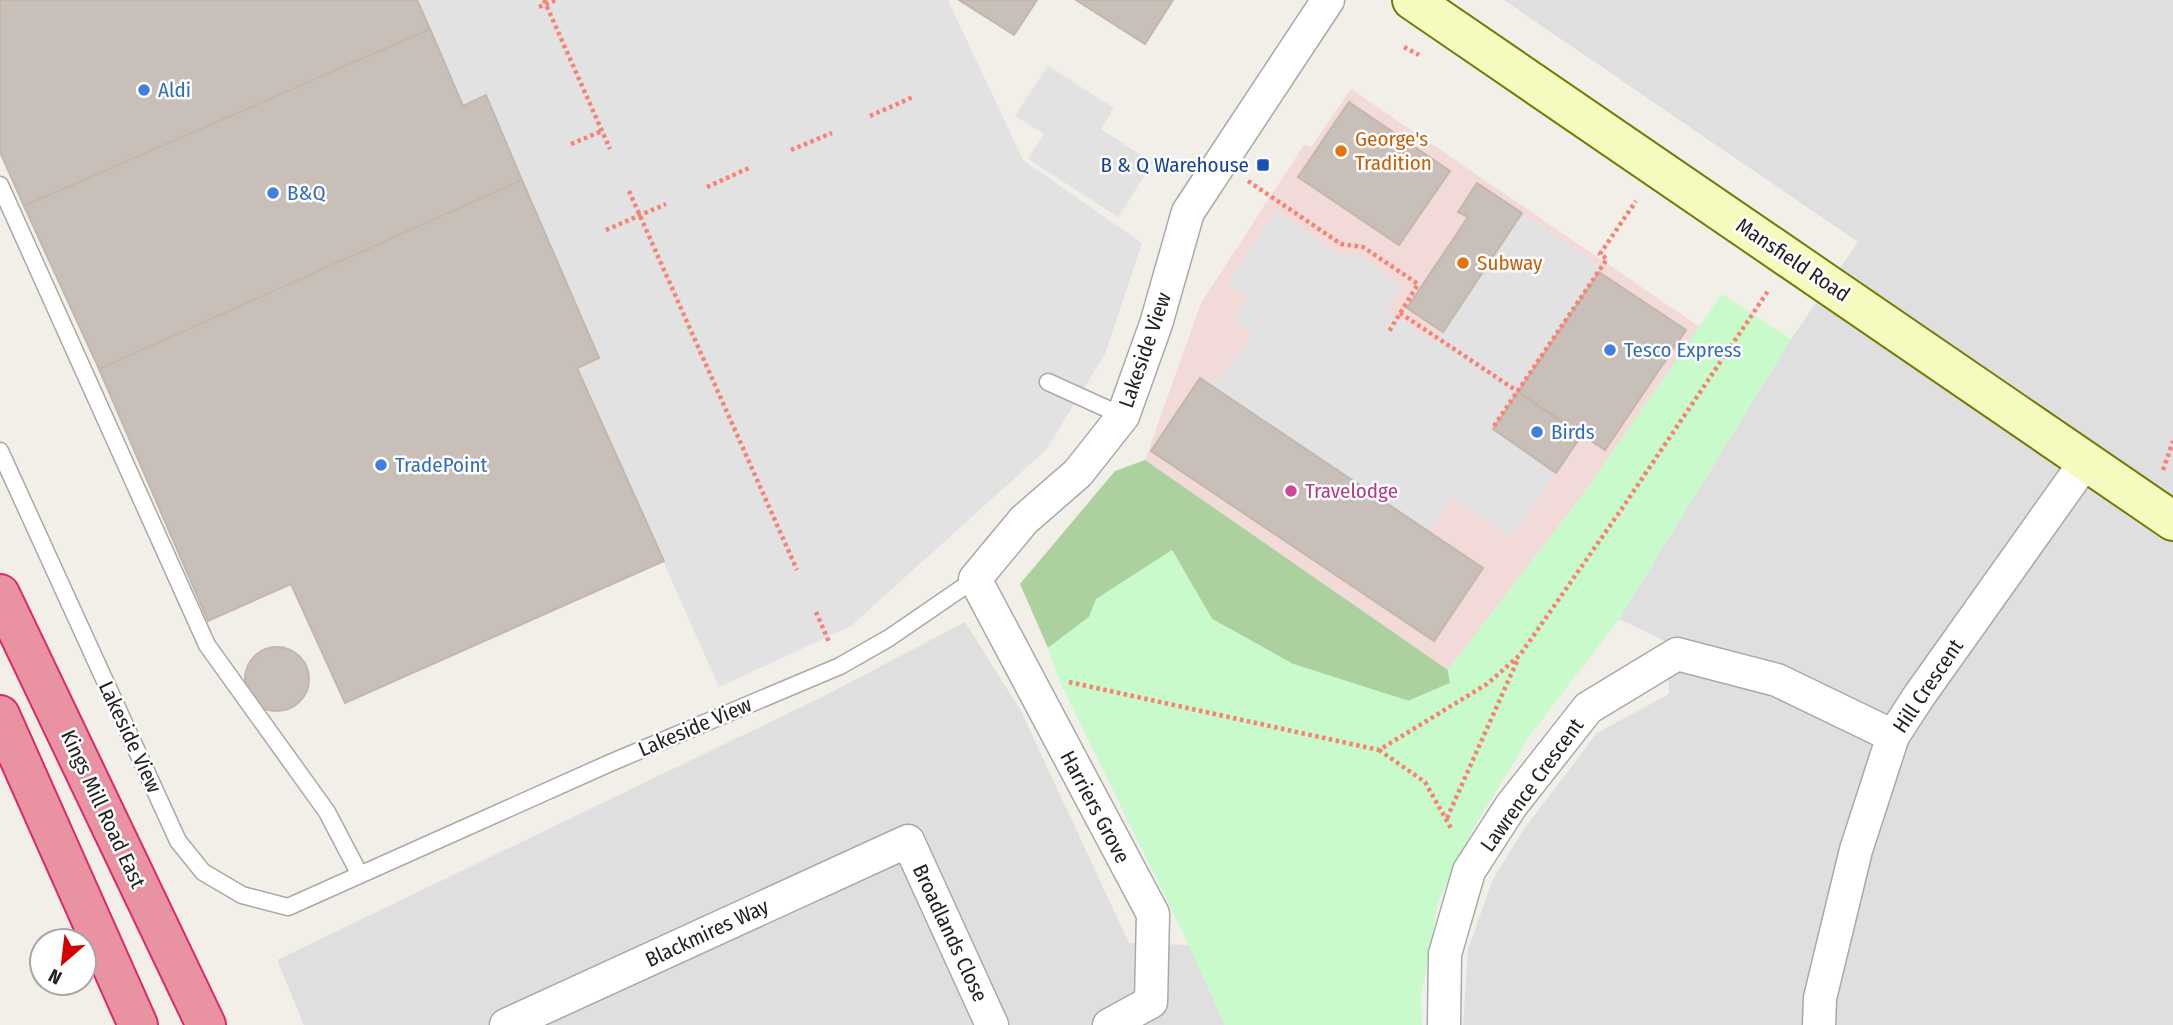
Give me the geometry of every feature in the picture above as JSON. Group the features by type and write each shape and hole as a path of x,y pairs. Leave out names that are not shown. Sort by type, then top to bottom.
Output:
{"highway":[{"name":"Kings Mill Road East","path":"0,594 205,1025"},
{"path":"0,715 138,1025"}],"main road":[{"name":"Mansfield Road","path":"1412,0 2173,521"}],"street":[{"name":"Lakeside View","path":"975,579 1024,520 1078,473 1123,416 1156,324 1188,212 1328,0"},
{"name":"Hill Crescent","path":"1819,1025 1820,998 1856,850 1893,736 2086,461"},
{"name":"Harriers Grove","path":"975,579 1153,915 1151,1002 1109,1025"},
{"name":"Lawrence Crescent","path":"1444,1025 1445,954 1469,871 1511,806 1588,708 1677,654 1777,680 1893,736"},
{"name":"Blackmires Way","path":"506,1025 908,841"},
{"name":"Broadlands Close","path":"908,841 992,1025"}],"lane":[{"path":"0,185 207,645 327,811 360,875"},
{"path":"1048,382 1123,416"},
{"name":"Lakeside View","path":"0,451 178,841 203,872 242,895 288,907 610,763 840,666 890,638 975,579"}],"path":[{"path":"539,7 545,2 556,0"},
{"path":"545,2 610,149"},
{"path":"870,116 913,97"},
{"path":"571,144 602,131"},
{"path":"791,150 832,133"},
{"path":"1221,163 1341,244 1363,247 1418,284 1388,333"},
{"path":"707,187 749,168"},
{"path":"629,191 797,570"},
{"path":"1494,426 1607,259 1600,254 1637,200"},
{"path":"606,230 666,204"},
{"path":"1447,818 1520,655 1791,258"},
{"path":"1400,313 1517,391"},
{"path":"816,612 831,646"},
{"path":"1379,750 1487,684 1520,655"},
{"path":"1030,684 1059,680 1379,750 1425,782 1447,818 1469,871"}],"shaded area":[{"path":"417,0 948,0 1023,160 1142,243 1105,354 1046,450 851,626 719,687 577,368 599,357 487,95 463,106"},
{"path":"1504,0 2173,0 2173,1025 1463,1025 1468,949 1493,879 1524,829 1597,733 1669,694 1667,642 1619,619 1791,339 1858,242"},
{"path":"1048,66 1114,108 1101,129 1153,163 1118,217 1028,159 1044,134 1015,116"},
{"path":"1351,89 1700,327 1584,493 1448,670 1145,460 1201,303 1304,145 1311,147"},
{"path":"1276,211 1341,255 1358,255 1403,286 1387,311 1435,343 1522,213 1602,268 1493,429 1556,473 1511,537 1452,498 1430,532 1212,386 1254,335 1233,320 1248,298 1227,284"},
{"path":"965,622 1021,711 1129,943 1189,945 1225,1025 304,1025 277,960 826,695"}],"green space":[{"path":"1722,294 1791,339 1619,619 1529,737 1473,829 1438,903 1421,997 1422,1025 1225,1025 1189,945 1059,680 1048,648 1089,617 1096,599 1172,550 1212,619 1293,664 1409,701 1450,683 1448,670 1584,493"},
{"path":"1145,460 1448,670 1450,683 1408,701 1293,664 1212,619 1172,550 1048,648 1020,584 1115,471"}],"building":[{"name":"Aldi","path":"0,0 417,0 430,29 24,206 0,152"},
{"path":"959,0 1037,0 1014,35"},
{"path":"1076,0 1173,0 1145,44"},
{"name":"B&Q","path":"430,29 463,106 486,95 522,180 99,369 24,206"},
{"path":"1349,102 1450,171 1399,245 1298,177"},
{"name":"TradePoint","path":"522,180 599,358 577,368 664,561 345,703 291,584 208,621 99,369"},
{"name":"Subway","path":"1477,183 1522,213 1443,332 1407,308 1468,217 1458,212"},
{"name":"Tesco Express","path":"1599,272 1686,330 1605,450 1518,392"},
{"name":"Travelodge","path":"1200,378 1483,568 1434,641 1151,451"},
{"name":"Birds","path":"1518,392 1581,436 1556,473 1493,429"},
{"path":"277,647 295,653 303,661 309,679 303,697 295,705 277,711 259,705 251,697 245,679 251,661 259,653"}],"place":[{"name":"Aldi","path":"144,90"},
{"name":"George's Tradition","path":"1341,151"},
{"name":"B & Q Warehouse","path":"1263,165"},
{"name":"B&Q","path":"273,193"},
{"name":"Subway","path":"1463,263"},
{"name":"Tesco Express","path":"1610,350"},
{"name":"Birds","path":"1537,432"},
{"name":"TradePoint","path":"381,465"},
{"name":"Travelodge","path":"1291,491"}]}
